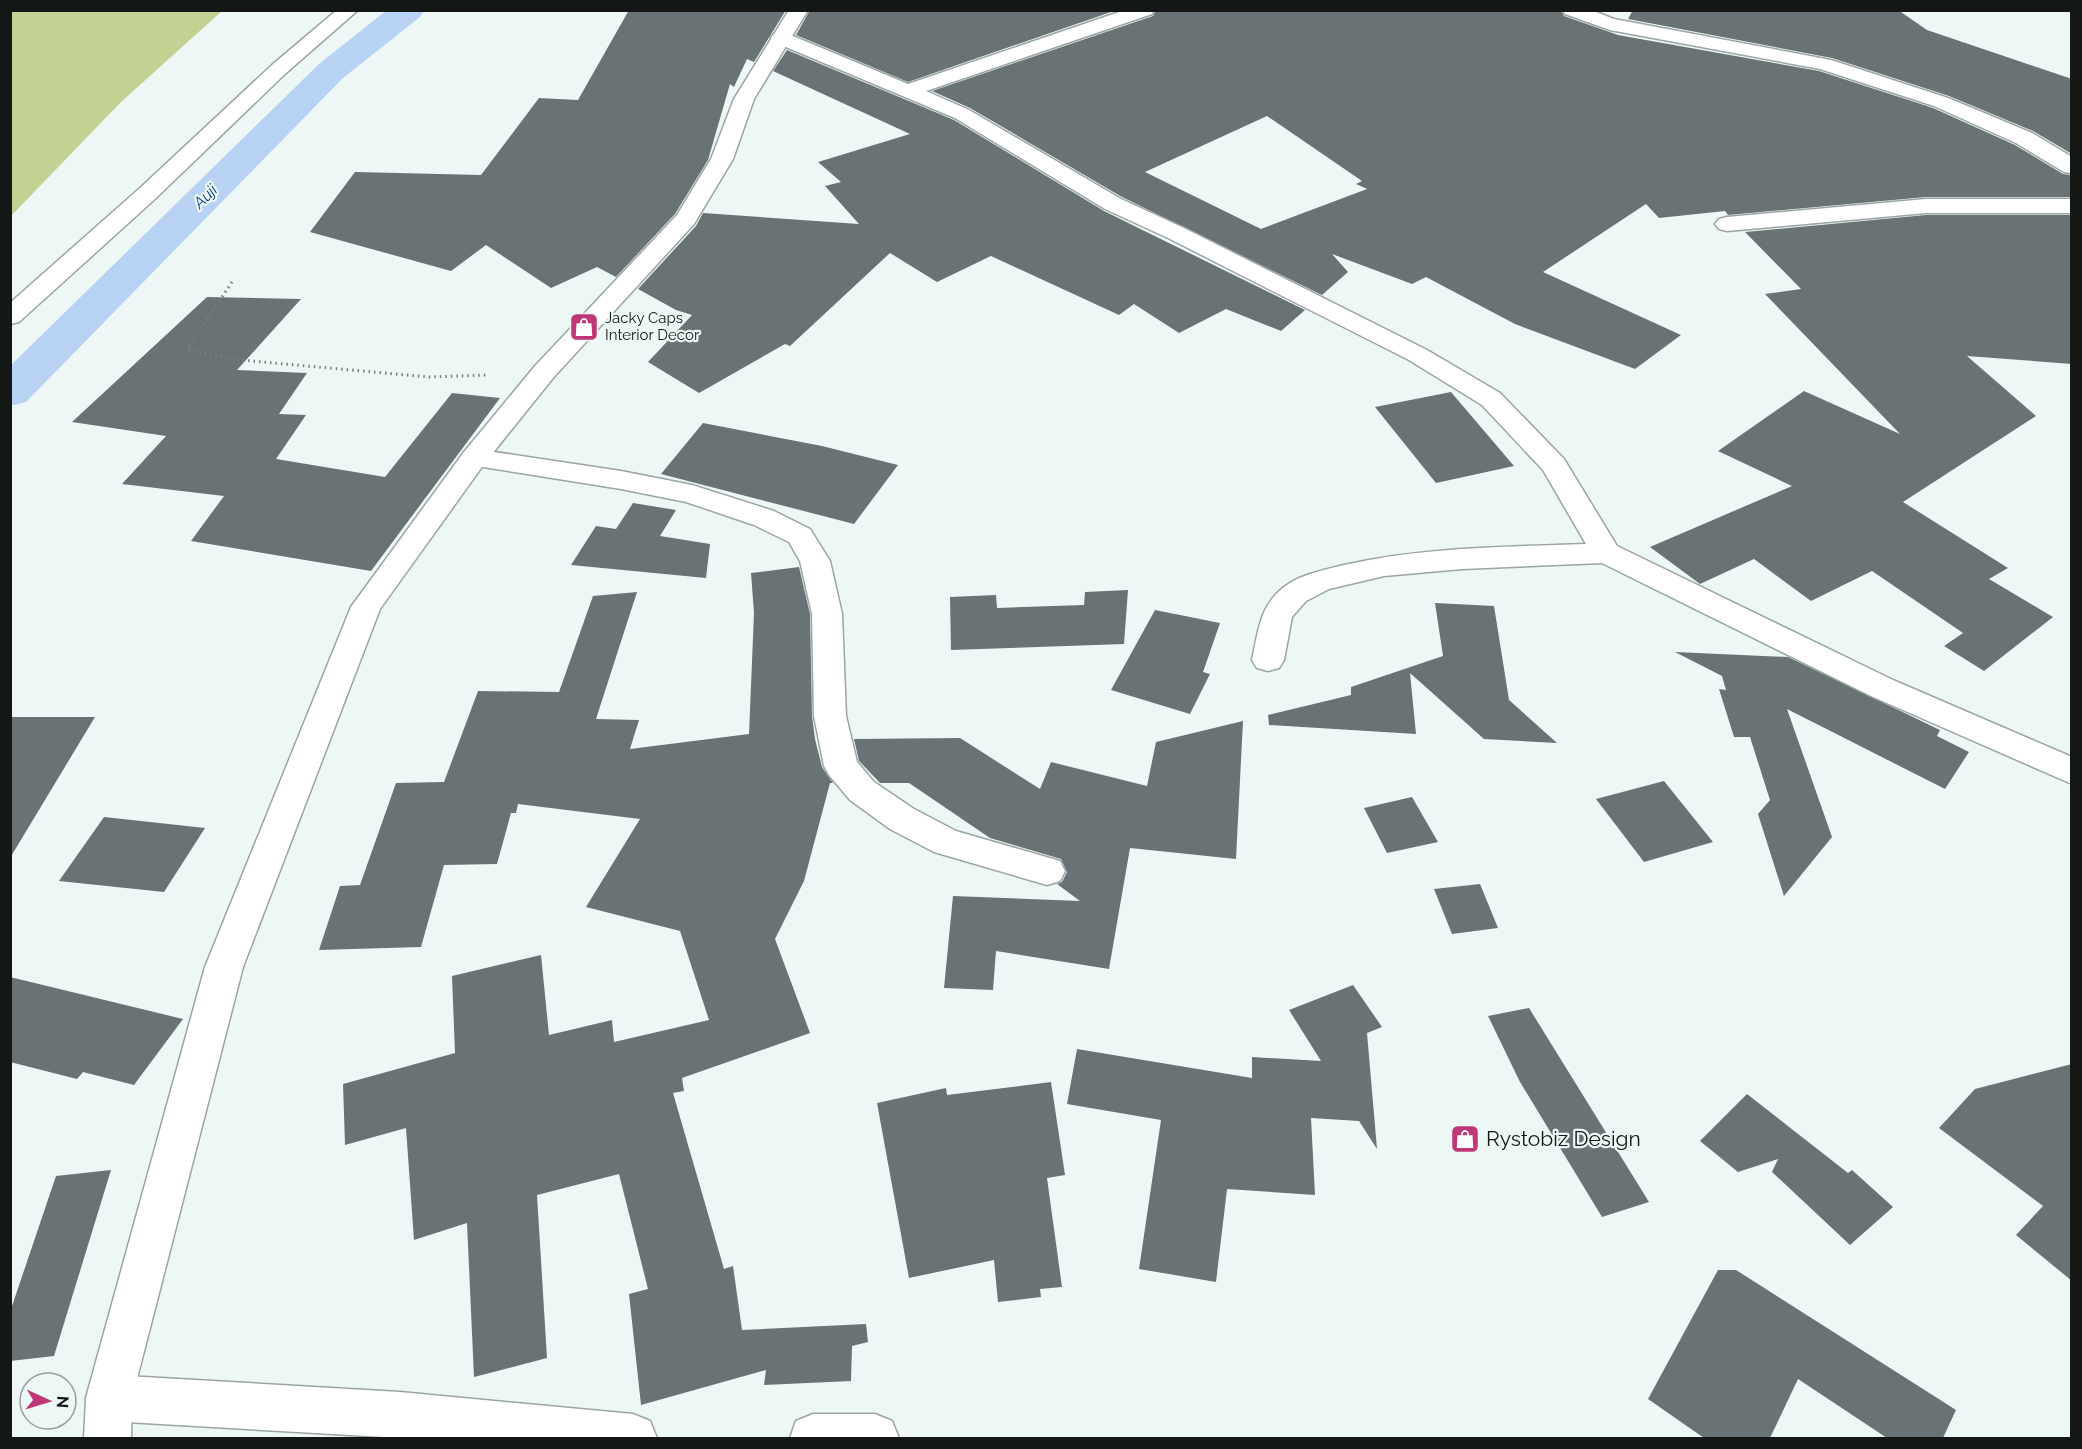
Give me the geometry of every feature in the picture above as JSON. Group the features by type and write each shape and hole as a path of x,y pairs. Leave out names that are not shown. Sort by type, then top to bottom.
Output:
{"street":[{"path":"10,317 148,193 279,69 349,10"},
{"path":"633,1438 400,1415 108,1418 224,966 366,607 474,458 544,372 686,219 722,159 744,99 799,10"},
{"path":"907,91 1145,10"},
{"path":"1572,10 1610,24 1824,64 1941,102 2024,138 2072,167"},
{"path":"781,38 963,114 1113,204 1176,233 1418,355 1491,399 1554,465 1606,553"},
{"path":"1727,224 1926,206 2072,206"},
{"path":"474,458 621,480 692,494 764,518 800,536 816,561 827,614 830,716 841,766 862,791 903,819 946,842 1047,871"},
{"path":"1268,660 1277,614 1295,594 1320,581 1395,565 1462,559 1606,553 1882,688 2072,771"},
{"path":"813,1438 875,1438"}],"path":[{"path":"231,282 187,349 228,359 429,377 544,372"}],"green space":[{"path":"11,10 222,11 121,102 11,216"}],"building":[{"path":"629,10 786,10 754,62 747,59 734,87 730,84 708,160 675,214 616,277 597,267 551,288 486,245 451,271 310,232 355,172 481,175 539,98 578,100"},
{"path":"810,10 1117,10 908,82 796,35"},
{"path":"1156,10 1561,10 1564,16 1618,35 1819,71 1933,108 2015,145 2063,174 2072,175 2072,197 1926,197 1728,215 1725,211 1659,218 1646,204 1543,272 1681,335 1635,369 1515,324 1426,277 1412,284 1332,254 1348,272 1322,295 1122,197 970,108 932,91 1153,16","holes":["1267,116 1362,181 1356,184 1367,189 1261,229 1145,172"]},
{"path":"1633,10 1898,10 1927,30 2072,79 2072,154 2033,131 1949,96 1832,58 1628,19"},
{"path":"787,50 954,120 1104,211 1305,310 1281,331 1226,309 1179,333 1134,304 1119,315 991,256 937,282 890,253 790,346 785,344 699,393 648,362 692,315 676,310 638,289 696,226 703,213 859,224 825,186 841,182 818,162 910,134 773,71"},
{"path":"1926,215 2072,215 2072,364 1967,356 2036,416 1903,502 2008,568 1989,579 2053,617 1984,671 1944,646 1963,633 1872,571 1811,601 1754,559 1700,584 1650,547 1792,486 1718,451 1804,391 1900,434 1765,294 1801,289 1745,232"},
{"path":"207,297 301,299 237,370 307,373 279,414 306,415 276,459 385,477 452,393 500,398 371,571 191,541 224,496 122,484 166,436 72,422"},
{"path":"1451,392 1514,466 1436,483 1375,407"},
{"path":"703,423 822,446 898,465 854,524 661,474"},
{"path":"633,503 676,510 660,536 710,544 706,578 571,565 596,526 616,529"},
{"path":"799,567 810,614 812,716 815,739 822,767 833,783 830,783 804,881 775,939 810,1033 682,1078 684,1091 673,1093 724,1269 733,1266 742,1330 866,1324 868,1342 852,1346 851,1381 764,1385 766,1370 641,1405 629,1294 648,1289 619,1174 537,1195 547,1358 474,1377 467,1223 414,1240 406,1128 345,1145 343,1084 455,1053 452,976 541,955 549,1035 612,1020 614,1042 709,1020 680,931 586,907 640,819 518,804 516,813 511,813 497,864 444,865 421,947 319,950 340,886 360,885 396,783 444,782 478,691 559,692 593,596 637,592 596,719 639,720 630,749 749,734 754,613 751,573"},
{"path":"1128,590 1124,644 951,650 950,597 996,595 997,608 1084,605 1085,592"},
{"path":"1435,603 1494,606 1509,700 1557,743 1484,739 1410,673 1416,734 1269,725 1268,715 1351,695 1351,687 1443,656"},
{"path":"1155,610 1220,623 1203,672 1210,674 1190,714 1111,690"},
{"path":"1675,652 1788,657 1940,730 1937,736 1969,752 1945,789 1787,709 1832,837 1784,896 1758,814 1770,800 1750,737 1734,737 1719,689 1726,690 1722,676"},
{"path":"10,717 95,717 10,858"},
{"path":"1243,721 1236,859 1130,848 1109,969 996,951 993,990 944,988 953,896 1080,901 1057,884 1062,882 1067,872 1061,859 990,838 909,783 880,783 859,761 854,739 960,738 1040,789 1051,762 1147,786 1156,742"},
{"path":"1664,781 1713,842 1644,862 1596,799"},
{"path":"1412,797 1438,842 1387,853 1364,808"},
{"path":"104,817 205,828 164,892 59,881"},
{"path":"1480,884 1498,928 1452,934 1434,889"},
{"path":"10,977 183,1019 134,1085 83,1072 77,1079 10,1062"},
{"path":"1353,985 1382,1027 1367,1033 1377,1149 1359,1121 1311,1118 1315,1195 1227,1189 1216,1282 1139,1269 1161,1120 1067,1104 1077,1049 1252,1078 1252,1057 1321,1061 1289,1010"},
{"path":"1529,1008 1649,1202 1602,1217 1520,1082 1488,1016"},
{"path":"2072,1064 2072,1281 2016,1235 2043,1206 1939,1128 1975,1089"},
{"path":"1051,1082 1065,1175 1047,1178 1062,1287 1040,1289 1041,1297 998,1302 994,1260 909,1278 877,1103 946,1088 947,1095"},
{"path":"1747,1094 1848,1173 1852,1170 1893,1207 1850,1245 1772,1172 1778,1159 1738,1172 1700,1141"},
{"path":"111,1170 54,1356 10,1361 10,1312 56,1176"},
{"path":"1718,1270 1736,1270 1956,1410 1943,1438 1887,1438 1798,1379 1770,1438 1704,1438 1648,1399"}],"waterway":[{"name":"Auji","path":"10,392 331,71 408,10"}],"place":[{"name":"Jacky Caps Interior Decor","path":"584,327"},
{"name":"Rystobiz Design","path":"1465,1139"}]}
